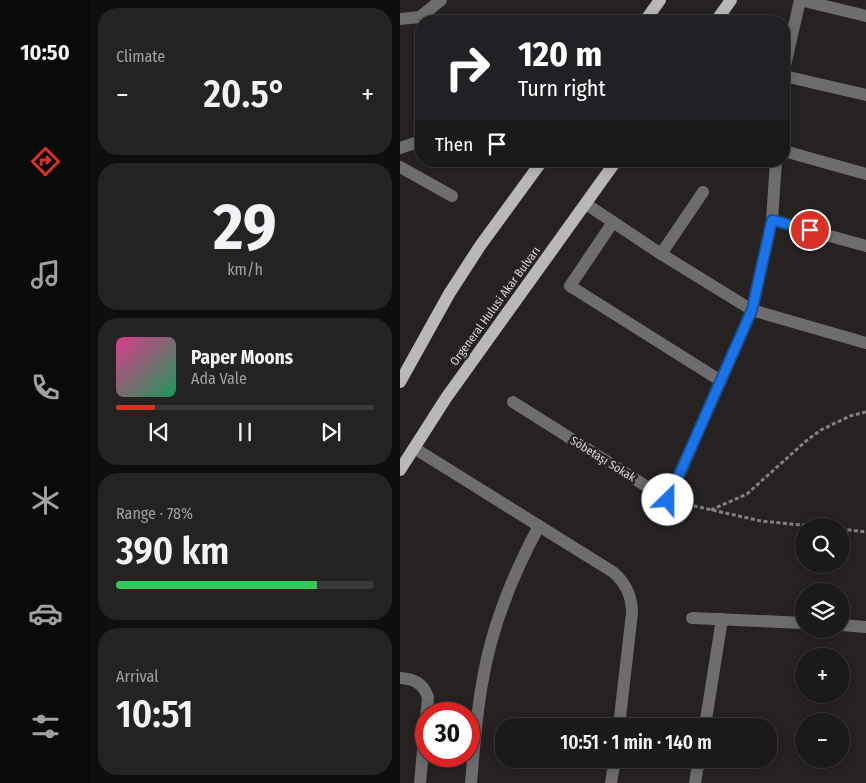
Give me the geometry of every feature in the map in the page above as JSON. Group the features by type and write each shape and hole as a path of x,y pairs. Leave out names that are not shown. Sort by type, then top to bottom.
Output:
{"main road":[{"path":"649,15 660,0"},
{"path":"720,15 731,0"},
{"path":"400,382 454,286 480,246 538,167"},
{"name":"Orgeneral Hulusi Akar Bulvarı","path":"400,470 446,398 612,167"}],"street":[{"path":"422,15 441,0"},
{"path":"790,44 800,0 866,16"},
{"path":"400,18 415,17"},
{"path":"790,77 866,95"},
{"path":"400,148 415,143"},
{"path":"790,153 866,174"},
{"path":"400,167 452,196"},
{"path":"668,500 752,310 772,220 776,167"},
{"path":"661,254 703,192"},
{"path":"586,204 661,254 752,310 866,343"},
{"path":"772,220 866,246"},
{"path":"613,222 570,286 721,381"},
{"name":"Söbetaşı Sokak","path":"513,402 668,500"},
{"path":"414,448 613,572 624,584 631,598 632,613 620,718"},
{"path":"471,783 477,711 488,655 512,580 538,526"},
{"path":"692,618 795,623"},
{"path":"706,718 722,619"},
{"path":"850,626 866,627"},
{"path":"400,678 417,682 426,690 428,697 420,783"},
{"path":"611,783 614,768"},
{"path":"696,783 698,768"}],"path":[{"path":"711,510 747,494 821,430 850,416 866,412"},
{"path":"668,500 761,521 795,524"},
{"path":"850,531 866,532"}],"route":[{"path":"668,500 752,310 772,220 810,230"}]}
